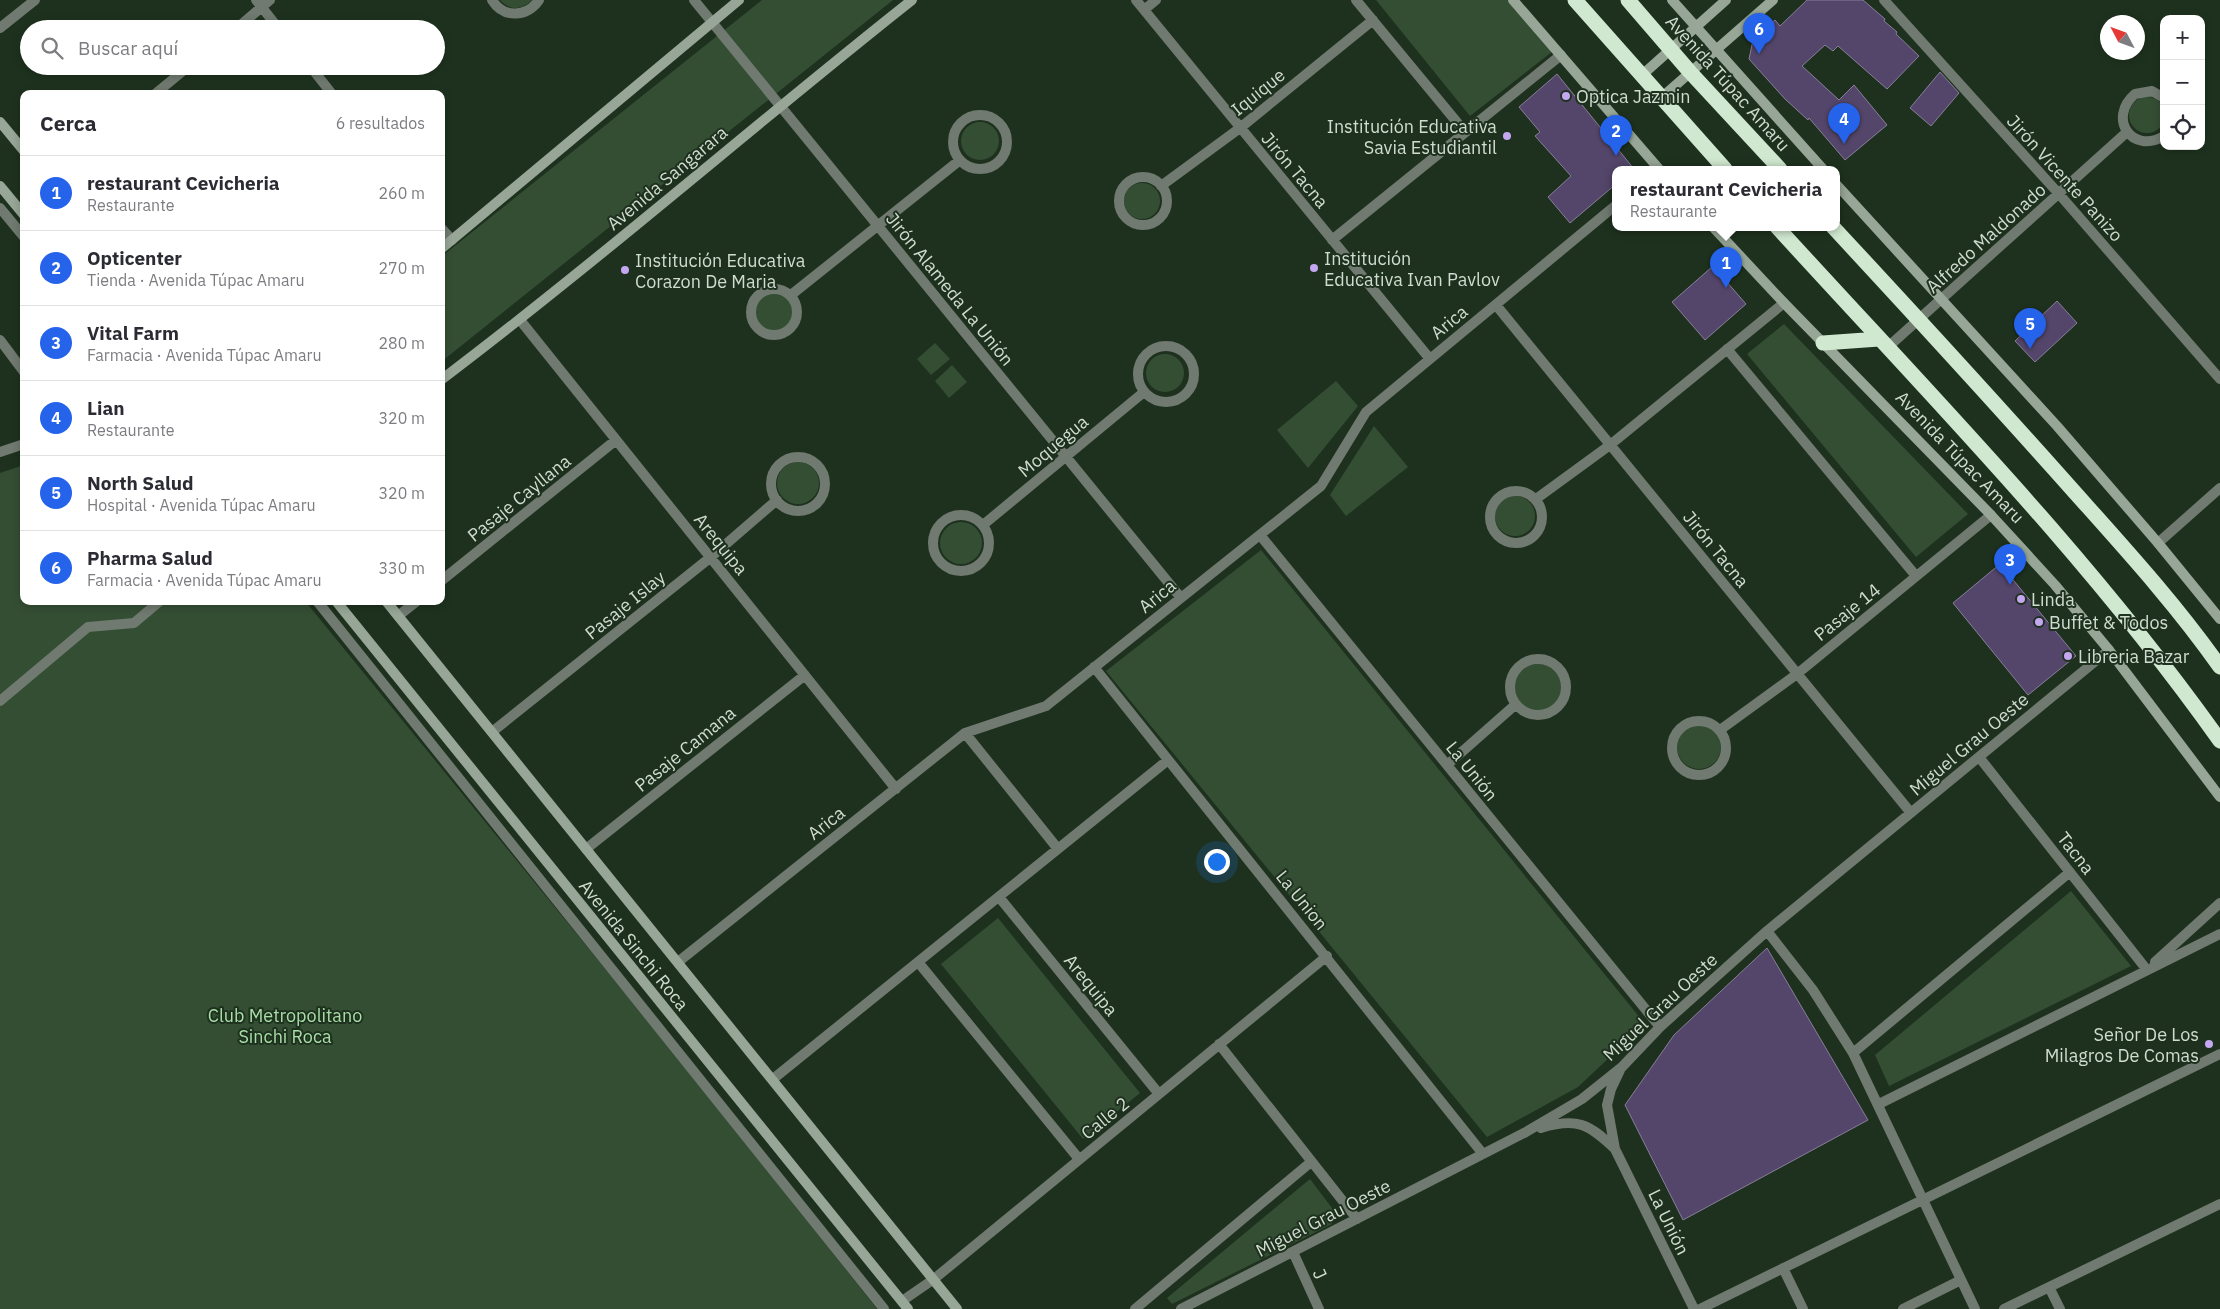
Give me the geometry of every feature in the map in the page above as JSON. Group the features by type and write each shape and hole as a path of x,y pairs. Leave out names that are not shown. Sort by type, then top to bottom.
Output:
{"highway":[{"path":"1574,0 1722,166"},
{"name":"Avenida Túpac Amaru","path":"1628,0 1690,72 1777,166"},
{"name":"Avenida Túpac Amaru","path":"1781,231 2082,563 2184,690 2220,741"},
{"path":"1837,231 1920,320 2137,562 2184,618 2220,667"},
{"path":"1823,343 1883,343"}],"street":[{"path":"0,28 34,0"},
{"path":"244,20 259,4 270,0"},
{"path":"492,0 500,9 516,14 533,8 539,0"},
{"name":"Jirón Alameda La Unión","path":"694,0 1181,598"},
{"path":"445,246 739,0"},
{"name":"Avenida Sangarara","path":"445,377 520,320 780,105 912,0"},
{"name":"Jirón Tacna","path":"1136,0 1430,359"},
{"path":"1144,10 1156,0"},
{"path":"1356,0 1465,132"},
{"path":"1513,0 1656,166"},
{"name":"Avenida Túpac Amaru","path":"1672,0 1820,166"},
{"path":"1641,76 1726,0"},
{"path":"1661,98 1773,0"},
{"name":"Jirón Vicente Panizo","path":"1884,0 2059,194 2220,379"},
{"path":"259,4 272,20"},
{"name":"Iquique","path":"1161,186 1240,128 1374,20"},
{"path":"1332,240 1561,55"},
{"path":"160,90 178,75"},
{"path":"317,75 329,90"},
{"path":"2160,96 2152,91 2135,94 2128,100 2122,116 2127,132 2141,141 2149,142 2160,138"},
{"path":"982,115 998,121 1007,136 1007,145 1000,161 984,169 967,165 960,160 954,144 958,127 965,120 982,115"},
{"path":"0,122 20,146"},
{"name":"Alfredo Maldonado","path":"1883,343 1920,320 2127,132"},
{"path":"791,295 960,160"},
{"path":"1148,178 1161,186 1167,200 1166,208 1156,220 1142,225 1127,219 1119,205 1119,198 1126,184 1133,179 1148,178"},
{"path":"0,186 20,210"},
{"path":"1840,188 2057,426 2158,543 2220,619"},
{"path":"0,208 20,232"},
{"name":"Arica","path":"678,962 965,734 1046,706 1321,486 1366,412 1612,208"},
{"name":"Avenida Túpac Amaru","path":"1717,231 1784,303 1991,515 2055,585 2109,650 2220,797"},
{"path":"445,232 452,240"},
{"path":"778,288 791,295 796,302 797,317 789,330 774,335 766,334 754,325 750,310 757,296 762,291 778,288"},
{"path":"1536,499 1610,445 1784,303"},
{"name":"Jirón Tacna","path":"1496,305 1911,813"},
{"name":"Arequipa","path":"520,320 896,789"},
{"path":"0,340 20,367"},
{"path":"1168,345 1186,353 1194,369 1194,378 1191,388 1185,395 1178,400 1168,402 1150,398 1144,392 1137,374 1143,357 1159,346 1168,345"},
{"path":"1727,349 1916,576"},
{"name":"Moquegua","path":"983,525 1144,392"},
{"name":"Pasaje Cayllana","path":"445,578 616,440"},
{"path":"0,452 20,445"},
{"path":"801,456 817,463 825,479 825,488 817,504 801,511 783,507 777,500 771,484 773,475 783,461 801,456"},
{"path":"2158,543 2220,488"},
{"path":"1512,491 1529,494 1536,499 1540,506 1542,524 1532,538 1516,543 1500,537 1491,523 1490,514 1497,499 1512,491"},
{"name":"Pasaje Islay","path":"492,732 710,557 777,500"},
{"path":"968,515 983,525 988,533 990,542 984,560 977,566 960,571 951,569 937,557 933,539 936,530 949,517 968,515"},
{"name":"Pasaje 14","path":"1720,730 1797,674 1991,515"},
{"name":"La Unión","path":"1260,535 1660,1027"},
{"path":"0,701 88,627 134,623 155,605"},
{"path":"320,605 884,1309"},
{"name":"Avenida Sinchi Roca","path":"339,605 905,1305"},
{"name":"Avenida Sinchi Roca","path":"389,605 957,1309"},
{"path":"398,616 412,605"},
{"name":"Miguel Grau Oeste","path":"1180,1309 1526,1132 1582,1099 1622,1067 1660,1027 1767,931 2109,650"},
{"path":"1540,659 1549,661 1563,673 1566,692 1557,708 1540,716 1522,712 1515,705 1510,697 1509,687 1515,670 1522,664 1540,659"},
{"name":"La Union","path":"1094,667 1483,1154"},
{"name":"Pasaje Camana","path":"586,849 805,674"},
{"path":"1446,765 1515,705"},
{"path":"1696,721 1705,721 1720,730 1726,747 1721,763 1706,774 1689,773 1681,768 1676,761 1672,744 1680,728 1696,721"},
{"path":"965,734 1058,849"},
{"name":"Tacna","path":"1979,757 2147,970"},
{"path":"773,1080 1168,760"},
{"path":"501,831 514,822"},
{"path":"1853,1053 2070,872"},
{"name":"Arequipa","path":"999,897 1159,1094"},
{"path":"2147,970 2220,903"},
{"path":"1767,931 1813,990 1853,1053 1879,1104 1975,1309"},
{"path":"1879,1104 2220,934"},
{"name":"Calle 2","path":"905,1305 934,1279 1326,956"},
{"path":"918,962 1079,1159"},
{"path":"1219,1044 1357,1219"},
{"path":"1700,1309 2220,1054"},
{"name":"La Unión","path":"1622,1067 1611,1089 1607,1105 1615,1149 1694,1309"},
{"name":"La Unión","path":"1526,1132 1559,1123 1578,1122 1595,1130 1615,1149"},
{"path":"1135,1309 1312,1162"},
{"path":"2004,1309 2220,1204"},
{"name":"J","path":"1292,1252 1319,1309"},
{"path":"1782,1268 1803,1309"},
{"path":"1904,1309 1961,1280"},
{"path":"2050,1287 2060,1309"}],"green space":[{"path":"500,0 532,0 524,6 516,8 504,4"},
{"path":"762,0 893,0 445,359 445,254"},
{"path":"1376,0 1508,0 1553,51 1470,116"},
{"path":"2140,98 2154,98 2160,102 2160,128 2154,132 2140,132 2130,122 2130,108"},
{"path":"980,122 994,127 999,141 994,155 980,160 966,155 961,141 966,127"},
{"path":"1142,183 1155,188 1160,201 1155,214 1142,219 1129,214 1124,201 1129,188"},
{"path":"774,291 788,297 794,311 788,325 774,331 760,325 754,311 760,297"},
{"path":"1784,324 1968,514 1916,557 1747,354"},
{"path":"935,343 950,359 931,375 917,359"},
{"path":"1165,354 1179,359 1184,373 1179,387 1165,392 1151,387 1146,373 1151,359"},
{"path":"952,365 967,382 949,398 935,381"},
{"path":"1336,381 1358,406 1308,468 1277,430"},
{"path":"1374,426 1408,467 1346,516 1330,495"},
{"path":"802,462 810,465 816,471 819,483 816,495 810,501 794,504 786,501 780,495 777,479 780,471 786,465"},
{"name":"Club Metropolitano Sinchi Roca","path":"20,466 20,605 308,605 673,1052 877,1309 0,1309 0,473"},
{"path":"1519,496 1526,499 1532,505 1535,516 1534,524 1526,533 1519,536 1511,536 1504,533 1496,524 1495,512 1498,505 1507,497"},
{"path":"965,522 973,525 979,531 982,543 979,555 973,561 957,564 949,561 943,555 940,539 943,531 949,525"},
{"path":"1261,550 1645,1024 1578,1087 1487,1137 1106,671"},
{"path":"1538,664 1547,666 1555,671 1560,679 1562,688 1560,697 1555,705 1547,710 1538,712 1529,710 1521,705 1516,697 1514,688 1516,679 1521,671 1529,666"},
{"path":"1703,725 1715,731 1720,738 1720,756 1715,763 1708,768 1695,769 1687,766 1680,759 1677,743 1680,735 1687,728"},
{"path":"2071,891 2131,966 1889,1086 1875,1055"},
{"path":"998,918 1140,1093 1083,1139 941,964"},
{"path":"1310,1179 1335,1212 1332,1224 1172,1304 1167,1298"}],"building":[{"path":"1807,0 1863,0 1885,19 1884,21 1919,56 1887,89 1838,46 1833,51 1825,45 1802,66 1839,100 1854,85 1887,125 1845,160 1809,118 1808,120 1785,99 1749,59 1753,40 1775,20 1780,26"},
{"path":"1940,72 1959,93 1931,126 1910,108"},
{"path":"1557,74 1632,166 1612,166 1612,187 1570,223 1548,197 1571,176 1535,136 1540,132 1519,107"},
{"path":"1713,266 1746,304 1705,340 1672,302"},
{"path":"2057,301 2077,323 2035,362 2015,341"},
{"path":"2000,564 2076,656 2028,695 1953,603"},
{"path":"1767,948 1868,1120 1683,1220 1625,1105 1674,1035"}],"place":[{"name":"Pharma Salud","path":"1759,54"},
{"name":"Optica Jazmin","path":"1566,96"},
{"name":"Institución Educativa Savia Estudiantil","path":"1507,136"},
{"name":"Lian","path":"1844,144"},
{"name":"Opticenter","path":"1616,156"},
{"name":"Institución Educativa Ivan Pavlov","path":"1314,268"},
{"name":"Institución Educativa Corazon De Maria","path":"625,270"},
{"name":"restaurant Cevicheria","path":"1726,288"},
{"name":"North Salud","path":"2030,349"},
{"name":"Vital Farm","path":"2010,585"},
{"name":"Linda","path":"2021,599"},
{"name":"Buffet & Todos","path":"2039,622"},
{"name":"Libreria Bazar","path":"2068,656"},
{"name":"Señor De Los Milagros De Comas","path":"2209,1044"}]}
